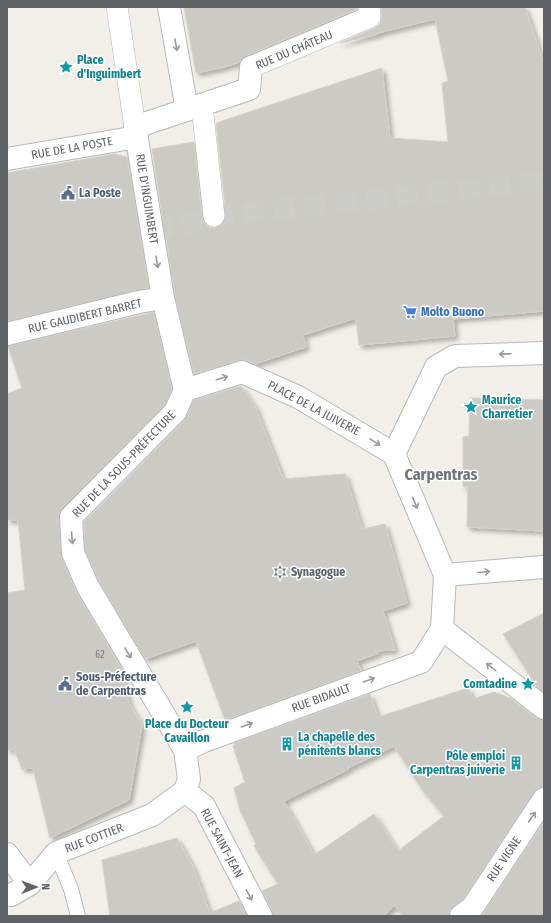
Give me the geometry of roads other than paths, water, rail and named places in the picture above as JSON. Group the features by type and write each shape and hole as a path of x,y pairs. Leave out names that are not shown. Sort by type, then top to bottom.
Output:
{"street":[{"name":"RUE D'INGUIMBERT","path":"117,7 163,298 185,390"},
{"path":"169,7 194,108 214,216"},
{"name":"RUE DU CHÂTEAU","path":"136,132 194,108 249,89 251,67 370,17 369,7"},
{"name":"RUE DE LA POSTE","path":"7,159 136,132"},
{"name":"RUE GAUDIBERT BARRET","path":"7,334 140,302 163,298"},
{"path":"544,353 455,356 436,367 394,454 445,576 442,629 544,708"},
{"name":"PLACE DE LA JUIVERIE","path":"185,390 242,372 298,397 394,454"},
{"name":"RUE DE LA SOUS-PRÉFECTURE","path":"185,390 175,412 71,517 73,554 88,587 185,750"},
{"path":"445,576 544,567"},
{"name":"RUE BIDAULT","path":"185,750 204,741 421,662 442,629"},
{"path":"185,750 189,780 185,791"},
{"name":"RUE COTTIER","path":"11,895 30,884 56,853 152,815 185,791"},
{"name":"RUE SAINT-JEAN","path":"185,791 204,806 261,916"},
{"name":"RUE VIGNE","path":"468,913 544,799"},
{"path":"7,854 30,884"}],"lane":[{"path":"56,853 71,889 78,916"}],"tunnel":[{"path":"152,232 214,216 544,181"}],"place":[{"name":"Place d'Inguimbert","path":"66,67"},
{"name":"La Poste","path":"68,193"},
{"name":"Molto Buono","path":"410,312"},
{"name":"Maurice Charretier","path":"471,407"},
{"name":"Synagogue","path":"280,572"},
{"name":"Sous-Préfecture de Carpentras","path":"65,684"},
{"name":"Comtadine","path":"528,684"},
{"name":"Place du Docteur Cavaillon","path":"187,707"},
{"name":"La chapelle des pénitents blancs","path":"287,744"},
{"name":"Pôle emploi Carpentras juiverie","path":"516,763"}],"district":[{"name":"Carpentras","path":"441,474"}]}
